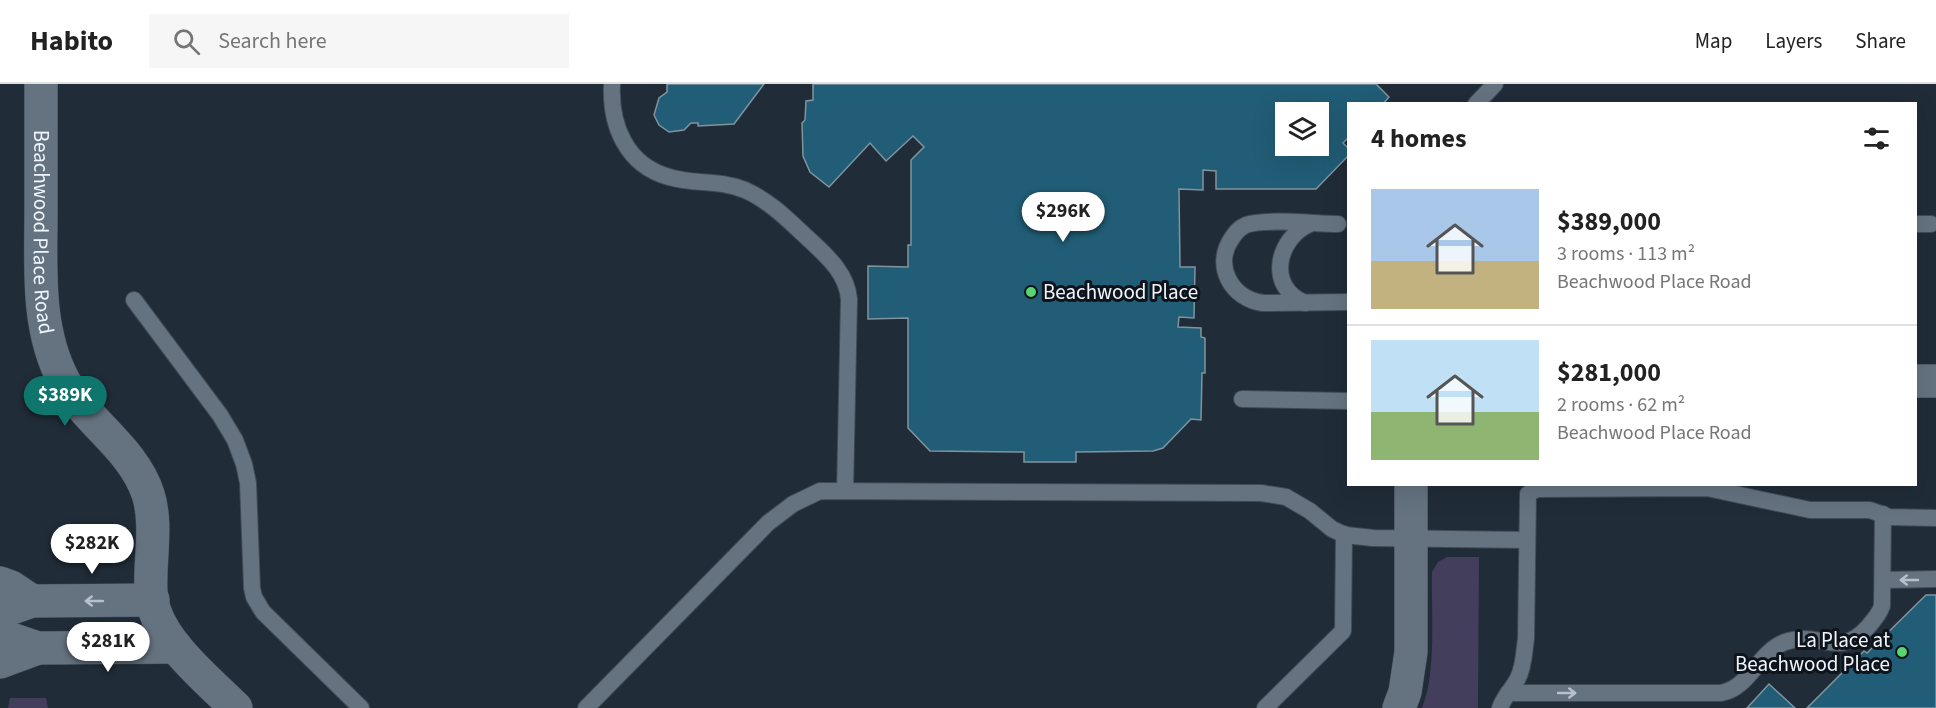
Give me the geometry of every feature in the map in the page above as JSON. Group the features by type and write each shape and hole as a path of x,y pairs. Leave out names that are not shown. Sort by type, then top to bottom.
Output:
{"street":[{"name":"Beachwood Place Road","path":"41,84 41,287 44,321 53,351 63,380 84,410 135,466 148,495 152,524 153,600 156,614 176,646 236,708"},
{"path":"1917,381 1936,381"},
{"path":"1399,708 1406,692 1411,652 1411,486"},
{"path":"0,583 11,587 32,601"},
{"path":"0,614 32,601 153,600"},
{"path":"0,635 38,648"},
{"path":"0,662 38,648 176,646"}],"lane":[{"path":"612,84 614,118 627,149 640,162 668,177 729,185 760,198 826,256 846,280 849,299 845,491"},
{"path":"1478,102 1495,84"},
{"path":"1345,220 1310,224 1263,222 1246,225 1232,238 1224,258 1230,283 1236,292 1245,298 1263,303 1347,302"},
{"path":"1305,303 1295,298 1284,286 1281,268 1282,253 1288,241 1298,230 1310,224"},
{"path":"135,300 220,415 235,441 246,473 252,588 258,604 263,612 361,708"},
{"path":"1242,399 1347,401"},
{"path":"1504,701 1519,677 1524,650 1527,494 1536,489 1707,488 1810,510 1870,510 1902,518 1936,518"},
{"path":"586,708 781,512 806,496 820,491 1274,494 1298,503 1332,529 1358,537 1527,540"},
{"path":"1504,701 1727,692 1737,687 1770,651 1788,641 1811,640 1839,644 1854,641 1881,611 1883,514"},
{"path":"1265,708 1343,631 1344,534"},
{"path":"1883,580 1936,579"}],"shaded area":[{"path":"1447,557 1479,557 1478,708 1422,708 1430,677 1432,572 1438,562"},
{"path":"10,698 46,698 48,708 8,708"}],"building":[{"path":"667,84 764,84 734,124 698,126 698,123 691,123 684,130 669,132 659,125 654,115 659,98 667,92"},
{"name":"Beachwood Place","path":"813,84 1376,84 1389,97 1385,102 1347,102 1347,139 1343,143 1347,147 1347,157 1316,189 1216,189 1216,171 1203,170 1203,190 1179,189 1180,267 1195,267 1194,318 1179,317 1178,327 1201,328 1201,337 1205,338 1201,420 1191,419 1163,448 1153,451 1076,452 1076,462 1024,462 1024,452 930,451 908,428 908,318 868,319 868,266 908,267 908,245 911,245 911,160 924,147 913,136 886,161 870,143 829,187 810,172 803,156 802,123 805,120 806,101 813,100"},
{"name":"La Place at Beachwood Place","path":"1926,595 1936,595 1936,708 1807,708 1864,651 1867,653"},
{"name":"La Place at Beachwood Place","path":"1769,684 1795,708 1747,708"}],"place":[{"name":"Beachwood Place","path":"1031,292"},
{"name":"La Place at Beachwood Place","path":"1902,652"}]}
